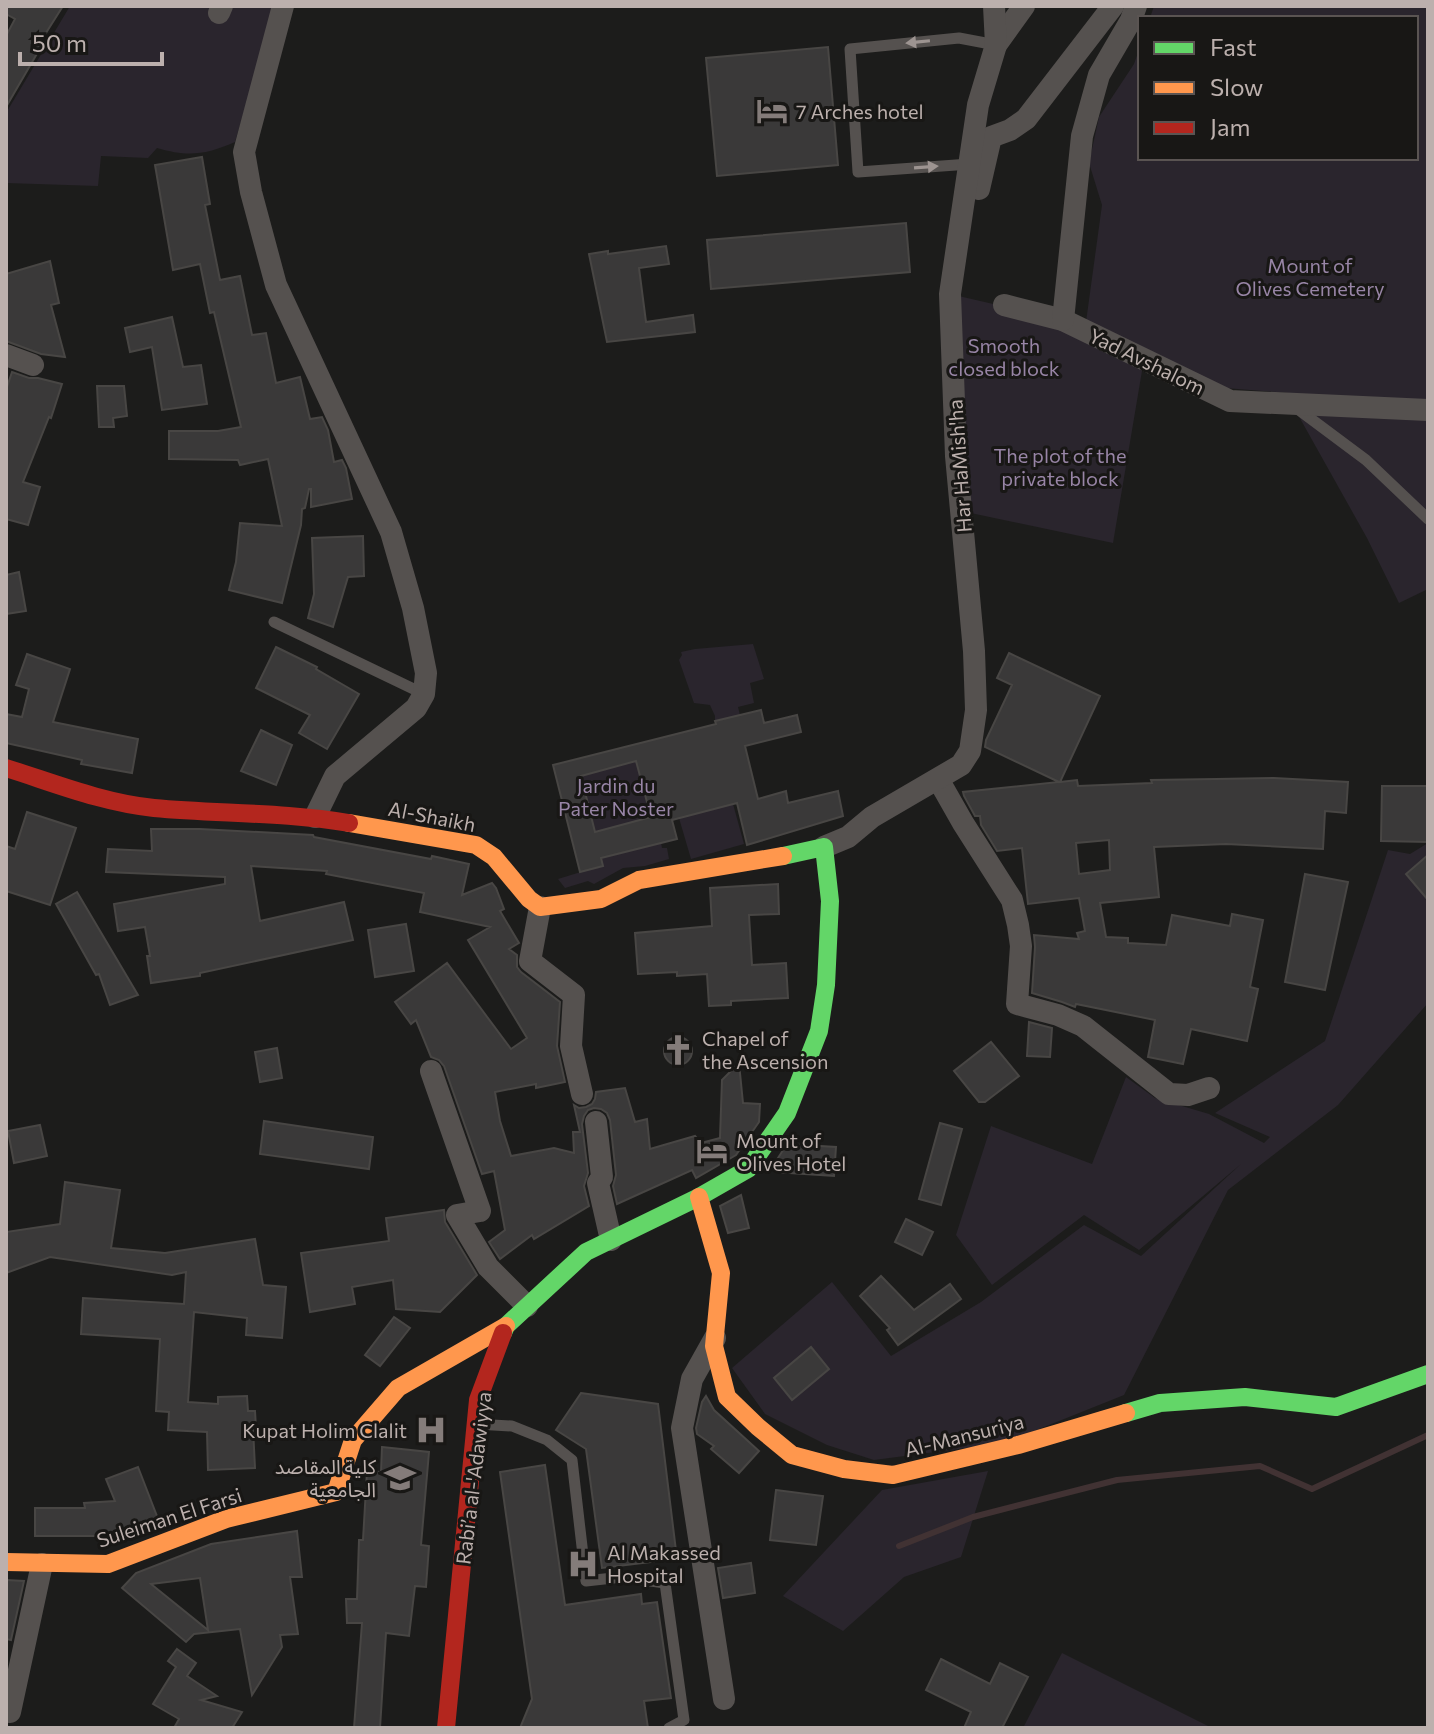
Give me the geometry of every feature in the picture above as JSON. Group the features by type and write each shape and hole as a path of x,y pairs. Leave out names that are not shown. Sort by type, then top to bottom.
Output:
{"street":[{"path":"283,6 244,152 251,192 276,285 391,532 413,608 426,673 424,694 416,708 335,776 315,817"},
{"name":"Har HaMish'ha","path":"994,6 996,45"},
{"name":"Har HaMish'ha","path":"938,779 961,765 970,751 976,710 974,651 956,456 950,294 978,105 996,45 1024,6"},
{"path":"950,294 962,265 991,137 1010,130 1026,119 1113,6"},
{"path":"1063,320 1082,136 1099,75 1136,6"},
{"name":"Yad Avshalom","path":"1004,305 1063,320 1230,401 1428,410"},
{"path":"6,355 33,365"},
{"name":"Al-Shaikh","path":"6,768 120,803 153,808 315,817 476,845 494,857 529,899 540,907"},
{"path":"582,1094 571,1046 574,995 530,961 540,907 601,899 639,880 754,862 824,847 848,837 872,817 938,779 1012,900 1021,946 1017,1004 1058,1015 1083,1026 1169,1094 1188,1095 1209,1088"},
{"name":"Rabiʼa al-'Adawiyya","path":"446,1728 478,1400 506,1326 586,1252 699,1197 748,1169 787,1113 819,1031 826,985 830,901 824,847"},
{"path":"431,1071 480,1211 455,1212 488,1267 527,1306"},
{"path":"596,1122 602,1177 598,1183 611,1240"},
{"name":"Al-Mansuriya","path":"699,1197 721,1273 714,1346 727,1397 792,1455 844,1469 893,1475 1018,1445 1160,1403 1245,1397 1336,1407 1428,1374"},
{"name":"Suleiman El Farsi","path":"6,1562 108,1564 226,1519 336,1492 353,1440 398,1388 506,1326"},
{"path":"715,1338 692,1379 682,1428 724,1699"},
{"path":"10,1712 42,1564"}],"lane":[{"path":"970,164 858,172 850,49 959,38 996,45"},
{"path":"1292,404 1366,460 1428,519"},
{"path":"274,622 424,694"},
{"path":"476,1424 512,1426 547,1440 572,1460 586,1581 622,1577 665,1583 684,1720 669,1728"}],"green space":[{"path":"70,6 275,6 235,142 196,153 157,148 148,158 101,156 98,186 6,183 6,113"},
{"name":"Mount of Olives Cemetery","path":"1154,6 1428,6 1428,404 1225,388 1086,322 1102,205 1089,163 1099,117 1134,64 1138,53 1138,160 1418,160 1418,16 1151,16"},
{"path":"950,294 1063,320 1143,365 1113,543 966,512"},
{"path":"1297,413 1428,415 1428,589 1399,603 1367,538"},
{"path":"753,644 764,679 750,683 754,703 738,707 740,715 715,721 710,705 694,703 679,660 681,652"},
{"name":"Jardin du Pater Noster","path":"636,761 651,817 595,832 581,776"},
{"path":"733,804 744,844 691,859 679,818"},
{"path":"659,832 662,848 667,848 669,859 623,868 594,884 588,881 565,888 558,879 584,871 595,850"},
{"path":"1428,843 1428,1003 1338,1105 1228,1190 1124,1395 1004,1443 874,1460 827,1445 765,1414 732,1368 832,1282 891,1356 981,1302 1084,1225 1141,1256 1241,1164 1139,1250 1084,1215 992,1285 956,1235 991,1126 1092,1164 1126,1077 1155,1098 1209,1114 1264,1143 1270,1137 1215,1113 1325,1041 1388,850 1410,854"},
{"path":"988,1471 961,1557 904,1577 843,1631 783,1596 882,1490"},
{"path":"1062,1653 1212,1728 1023,1728"}],"building":[{"path":"6,6 63,6 6,107 6,36 15,19 6,14"},
{"name":"7 Arches hotel","path":"828,47 838,165 717,176 706,58"},
{"path":"202,157 210,204 205,205 220,280 240,276 252,335 266,333 276,383 300,377 310,419 322,417 328,430 334,462 342,460 346,468 352,499 311,507 309,489 282,603 229,590 240,523 282,526 268,459 240,465 238,460 169,459 169,431 218,431 241,427 200,264 173,270 155,165"},
{"path":"906,223 910,272 711,289 707,240"},
{"path":"666,246 669,264 639,268 646,322 693,315 695,332 607,342 589,254"},
{"path":"50,261 59,303 51,305 65,357 41,354 6,341 6,274"},
{"path":"172,317 183,367 201,365 207,404 162,410 152,347 130,352 125,328"},
{"path":"12,372 62,384 23,482 40,487 28,525 6,519 6,390"},
{"path":"97,386 124,386 127,416 113,418 114,427 99,427"},
{"path":"363,536 364,576 348,577 333,627 308,618 314,594 312,538"},
{"path":"19,572 26,611 6,614 6,575"},
{"path":"276,647 317,667 359,694 327,749 299,733 310,715 256,688"},
{"path":"1009,653 1100,696 1060,782 1077,780 1078,786 1152,783 1151,780 1274,778 1348,782 1346,813 1325,811 1323,849 1226,844 1154,847 1159,897 1100,903 1106,937 1128,938 1128,943 1166,945 1172,915 1230,926 1232,914 1263,920 1250,987 1258,989 1247,1041 1191,1029 1183,1064 1148,1057 1155,1020 1076,1004 1075,1007 1032,993 1034,935 1079,939 1077,933 1085,931 1079,898 1028,904 1022,848 997,851 981,825 980,816 975,816 964,796 963,792 1059,782 985,747 1012,685 997,678","holes":["1109,840 1110,870 1079,874 1076,843"]},
{"path":"27,654 70,669 53,722 138,739 132,773 81,764 82,760 6,743 6,714 22,717 29,689 16,685"},
{"path":"761,710 764,723 797,715 801,732 745,746 758,799 786,791 788,803 838,791 843,816 747,845 737,803 672,820 677,839 601,858 603,866 580,872 553,765 716,724 715,721","holes":["636,761 651,817 595,832 581,776"]},
{"path":"261,730 292,745 276,785 241,771"},
{"path":"1382,786 1428,786 1428,842 1381,841"},
{"path":"27,812 76,828 50,905 6,891 6,846 15,849"},
{"path":"151,829 313,835 469,864 462,895 492,883 504,909 500,911 519,943 509,949 517,955 517,967 560,1002 557,1046 565,1082 495,1092 511,1156 554,1148 574,1153 573,1132 580,1132 574,1105 586,1107 592,1104 596,1092 625,1088 635,1122 647,1119 650,1149 695,1136 701,1143 720,1138 722,1080 739,1063 743,1103 760,1104 759,1122 736,1155 696,1178 692,1170 617,1204 613,1186 616,1175 610,1120 601,1109 588,1110 582,1124 588,1173 584,1186 589,1206 534,1239 532,1235 500,1259 489,1242 505,1230 494,1171 482,1174 444,1066 431,1057 416,1020 411,1024 395,1002 447,963 511,1049 527,1038 468,940 490,927 420,912 424,893 326,874 327,871 251,866 260,921 344,902 353,940 200,973 200,976 151,983 145,927 118,931 114,904 225,884 225,877 106,872 108,849 152,851"},
{"path":"1428,855 1428,900 1406,874"},
{"path":"1305,874 1348,882 1325,990 1285,982"},
{"path":"778,884 779,914 749,915 752,965 786,963 788,998 731,1001 731,1005 709,1006 707,974 638,974 635,933 712,926 710,888"},
{"path":"77,892 138,995 110,1005 99,974 96,975 56,904"},
{"path":"406,924 414,971 375,977 368,930"},
{"path":"1029,1022 1052,1028 1050,1057 1027,1056"},
{"name":"Chapel of the Ascension","path":"678,1037 688,1041 692,1051 688,1061 678,1065 668,1061 664,1051 668,1041"},
{"path":"991,1042 1019,1076 985,1102 979,1102 954,1071"},
{"path":"277,1048 282,1078 260,1082 255,1052"},
{"path":"264,1121 373,1137 369,1169 260,1154"},
{"path":"940,1123 962,1129 941,1205 919,1199"},
{"path":"40,1125 47,1156 14,1163 8,1131"},
{"path":"787,1144 836,1147 834,1176 775,1172 776,1161"},
{"path":"65,1182 120,1190 111,1248 165,1253 255,1239 263,1285 286,1287 282,1338 246,1335 247,1318 194,1312 188,1402 218,1404 218,1397 247,1396 248,1411 255,1411 255,1468 208,1470 207,1432 168,1430 169,1412 156,1411 160,1339 81,1334 83,1298 184,1304 186,1272 172,1275 50,1257 6,1273 6,1232 60,1224"},
{"path":"741,1195 749,1228 728,1233 720,1206"},
{"path":"444,1210 445,1222 477,1275 440,1312 396,1309 393,1280 352,1287 355,1304 310,1312 301,1253 389,1241 386,1218"},
{"path":"906,1219 933,1232 922,1255 895,1242"},
{"path":"881,1276 914,1310 950,1284 961,1299 898,1345 887,1330 890,1328 860,1296"},
{"path":"394,1317 410,1328 380,1366 365,1355"},
{"path":"811,1347 829,1369 792,1400 774,1378"},
{"path":"581,1393 658,1404 677,1559 602,1568 586,1449 556,1430"},
{"path":"706,1396 714,1410 759,1451 739,1473 711,1449 714,1446 697,1434 702,1402"},
{"path":"382,1447 429,1452 421,1545 429,1546 426,1587 415,1586 409,1636 386,1633 380,1728 354,1728 362,1623 347,1623 346,1599 357,1599 359,1540 363,1540 367,1471 381,1472"},
{"path":"545,1465 565,1605 641,1594 642,1604 657,1602 671,1698 644,1701 648,1728 520,1728 532,1699 500,1472"},
{"path":"138,1467 160,1524 129,1536 128,1533 35,1536 35,1508 85,1508 84,1503 115,1501 106,1479"},
{"path":"776,1490 823,1496 816,1545 770,1540"},
{"path":"297,1531 302,1577 290,1577 298,1634 280,1635 282,1647 252,1695 240,1629 194,1634 186,1642 122,1588 136,1573 211,1544","holes":["200,1578 208,1630 151,1584"]},
{"path":"751,1563 755,1593 723,1598 718,1568"},
{"path":"6,1580 24,1581 11,1640 6,1639"},
{"path":"177,1649 196,1663 187,1676 217,1696 201,1700 242,1712 232,1728 174,1728 179,1719 153,1704 176,1667 168,1661"},
{"path":"941,1659 990,1684 1000,1663 1028,1677 1002,1728 964,1728 971,1712 926,1690"}],"waterway":[{"path":"899,1546 973,1517 1117,1480 1260,1466 1312,1489 1428,1435"}],"traffic: fast":[{"path":"503,1333 506,1326 586,1252 699,1197 748,1169 787,1113 819,1031 826,985 830,901 824,847 783,856"},
{"path":"1126,1413 1160,1403 1245,1397 1336,1407 1428,1374"}],"traffic: slow":[{"path":"349,823 476,845 494,857 529,899 540,907 601,899 639,880 783,856"},
{"path":"699,1197 721,1273 714,1346 727,1397 792,1455 844,1469 893,1475 1018,1445 1126,1413"},
{"path":"6,1562 108,1564 226,1519 336,1492 353,1440 398,1388 506,1326"}],"traffic: jam":[{"path":"6,768 116,802 178,810 349,823"},
{"path":"446,1728 478,1400 503,1333"}],"place":[{"name":"7 Arches hotel","path":"772,111"},
{"name":"Chapel of the Ascension","path":"678,1050"},
{"name":"Mount of Olives Hotel","path":"712,1151"},
{"name":"Kupat Holim Clalit","path":"431,1430"},
{"name":"كلية المقاصد الجامعية","path":"400,1478"},
{"name":"Al Makassed Hospital","path":"583,1564"}],"park label":[{"name":"Smooth closed block","path":"1004,356"},
{"name":"The plot of the private block","path":"1060,466"}]}
